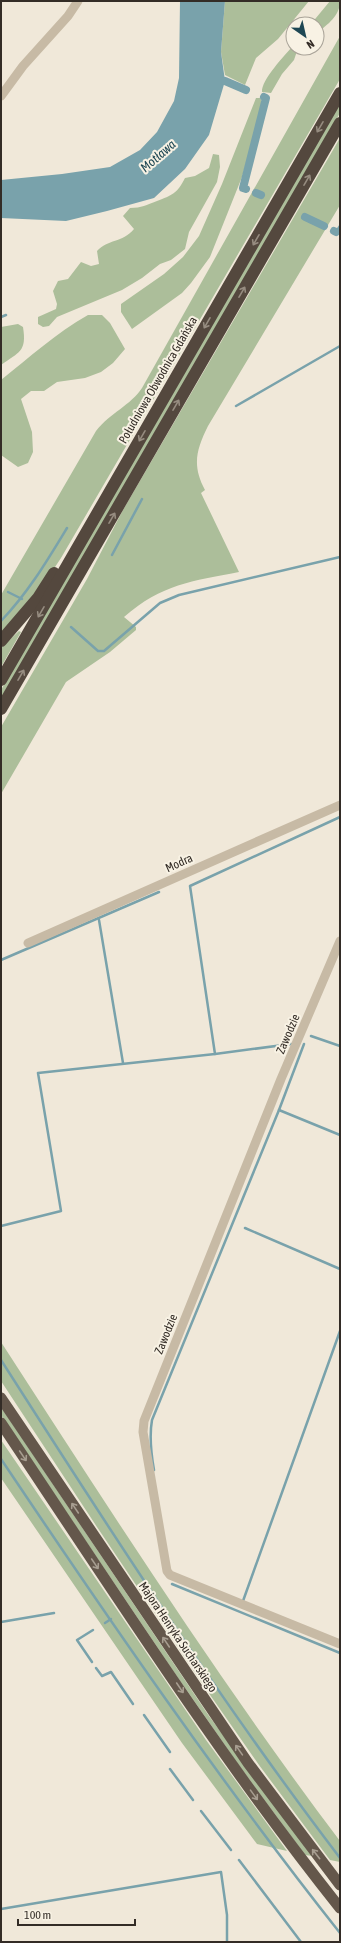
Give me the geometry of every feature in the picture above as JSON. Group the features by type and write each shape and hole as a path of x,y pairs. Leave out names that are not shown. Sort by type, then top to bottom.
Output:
{"highway":[{"name":"Południowa Obwodnica Gdańska","path":"1,680 340,93"},
{"path":"1,709 340,123"},
{"path":"1,641 38,598 63,560 81,542"},
{"name":"Majora Henryka Sucharskiego","path":"1,1398 248,1763 340,1885"},
{"path":"1,1423 213,1738 282,1833 340,1908"}],"street":[{"path":"1,96 23,66 68,16 78,1"},
{"name":"Modra","path":"28,942 340,805"},
{"name":"Zawodzie","path":"340,941 278,1087 147,1414 143,1432 160,1537 167,1571 170,1575 340,1644"}],"green space":[{"path":"225,1 309,1 297,16 285,16 285,30 278,39 256,58 245,85 225,75 221,52"},
{"path":"330,1 340,1 336,15 325,26 325,16 318,16"},
{"path":"340,36 340,79 61,558 47,579 1,635 1,595 96,431 132,399 142,388"},
{"path":"285,55 285,56 295,56 294,60 282,74 271,93 262,92 265,81"},
{"path":"256,98 260,98 263,103 242,177 210,257 182,293 132,329 121,312 121,304 164,274 183,257 199,236 222,184"},
{"path":"340,103 340,113 1,699 1,690"},
{"path":"340,138 340,205 208,426 198,450 198,473 205,490 201,493 239,572 192,581 165,591 151,597 124,617 136,627 136,630 110,652 66,682 1,794 1,727 87,579 123,510"},
{"path":"213,154 219,155 220,167 217,182 189,232 185,249 171,260 160,264 142,278 122,290 57,317 49,326 43,327 38,324 38,317 56,309 57,304 53,291 58,281 68,279 81,262 91,266 99,264 97,251 101,247 125,237 134,229 123,216 130,208 144,206 174,193 177,191 185,178 195,176 209,168"},
{"path":"88,315 102,315 110,323 125,349 113,363 101,372 85,378 57,382 44,391 31,391 21,399 32,432 33,452 28,463 18,467 1,455 1,380 54,337"},
{"path":"18,324 23,327 23,347 17,354 1,365 1,327"},
{"path":"19,631 21,632 1,667 1,648"},
{"path":"1,1342 124,1532 208,1657 295,1781 340,1841 340,1862 330,1860 259,1765 97,1527 1,1381"},
{"path":"1,1407 209,1716 312,1856 305,1855 238,1764 174,1672 1,1415"},
{"path":"1,1440 206,1740 287,1851 257,1844 182,1743 1,1478"}],"water":[{"name":"Motława","path":"180,1 225,1 221,52 225,81 209,135 185,169 154,198 107,211 66,221 1,218 1,180 62,174 110,167 140,150 157,132 174,101 179,78"}],"waterway":[{"path":"225,81 246,90"},
{"path":"246,189 243,188 266,98 264,97"},
{"path":"256,193 261,195"},
{"path":"305,217 324,226"},
{"path":"340,226 336,232 340,234"},
{"path":"1,317 6,315"},
{"path":"236,406 340,346"},
{"path":"112,555 142,499"},
{"path":"1,621 28,588 67,528"},
{"path":"71,627 98,651 104,651 160,603 179,595 340,557"},
{"path":"8,592 22,599"},
{"path":"215,1054 190,886 340,817"},
{"path":"1,960 159,892"},
{"path":"99,920 123,1063"},
{"path":"311,1036 340,1046"},
{"path":"1,1226 61,1211 38,1073 215,1054 291,1044"},
{"path":"304,1044 279,1110 340,1135"},
{"path":"154,1470 151,1445 152,1420 279,1110"},
{"path":"245,1228 340,1269"},
{"path":"243,1601 340,1331"},
{"path":"1,1360 82,1487 165,1612 295,1798 340,1858"},
{"path":"1,1459 208,1758 340,1933"},
{"path":"172,1584 340,1653"},
{"path":"1,1622 54,1613"},
{"path":"105,1623 111,1619"},
{"path":"92,1662 77,1640 93,1630"},
{"path":"96,1668 102,1676 111,1672 133,1704"},
{"path":"144,1715 170,1752"},
{"path":"170,1769 193,1800"},
{"path":"201,1811 231,1850"},
{"path":"239,1860 301,1942"},
{"path":"1,1909 221,1872 227,1915 227,1942"}]}
